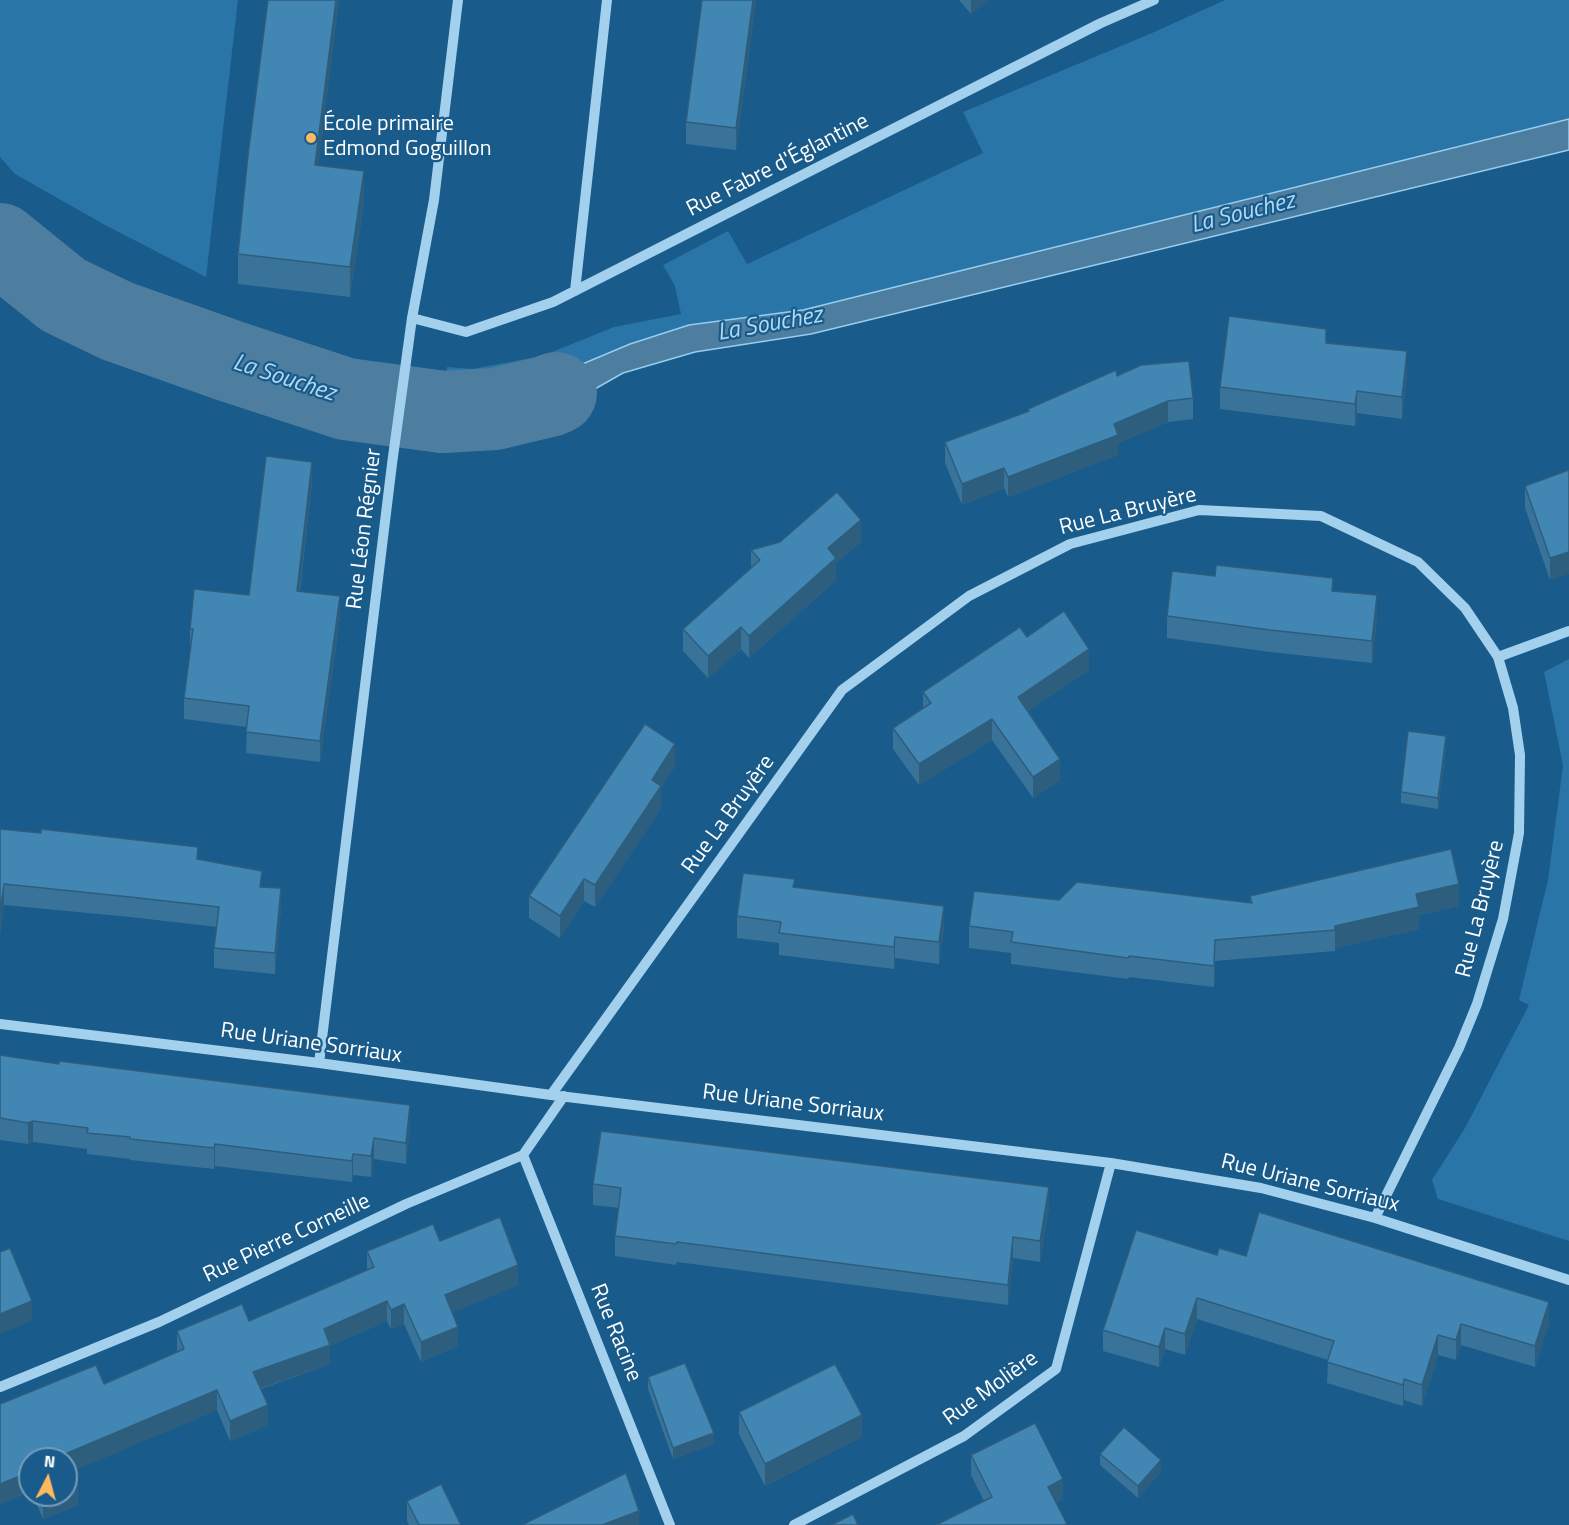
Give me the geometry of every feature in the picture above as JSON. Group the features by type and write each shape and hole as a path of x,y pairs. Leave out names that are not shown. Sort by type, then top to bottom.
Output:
{"street":[{"name":"Rue Léon Régnier","path":"319,1063 392,464 412,318 434,200 458,0"},
{"path":"575,291 607,0"},
{"name":"Rue Fabre d'Églantine","path":"412,318 466,332 553,302 1090,28 1154,0"},
{"name":"Rue La Bruyère","path":"551,1095 842,690 969,596 1070,544 1199,510 1321,516 1418,562 1465,608 1498,657 1513,708 1520,755 1519,833 1503,919 1478,1004 1459,1048 1375,1218"},
{"path":"1498,657 1569,631"},
{"name":"Rue Uriane Sorriaux","path":"0,1024 319,1063 551,1095 1112,1163 1262,1188 1375,1218 1569,1280"},
{"path":"524,1155 564,1096"},
{"name":"Rue Pierre Corneille","path":"0,1387 159,1322 406,1204 524,1155"},
{"name":"Rue Racine","path":"524,1155 670,1525"},
{"name":"Rue Molière","path":"794,1525 964,1436 1056,1369 1112,1163"}],"shaded area":[{"path":"0,0 238,0 206,277 105,225 15,174 0,157"},
{"path":"1225,0 1569,0 1569,119 802,310 689,325 630,344 512,394 482,397 445,392 447,367 472,369 542,356 614,327 681,314 675,286 663,265 728,231 747,264 983,153 963,112"},
{"path":"1569,659 1569,1241 1438,1199 1432,1180 1465,1128 1529,1005 1519,1000 1548,880 1563,765 1544,672"}],"water":[{"path":"1569,119 1569,150 811,334 695,352 623,373 551,414 483,429 441,427 445,392 482,397 511,394 630,344 689,325 803,310"}],"building":[{"path":"268,0 336,0 315,165 364,171 350,267 238,254"},
{"path":"702,0 753,0 736,128 686,122"},
{"path":"1229,316 1326,329 1326,343 1407,351 1402,397 1357,391 1355,404 1220,387"},
{"path":"1189,361 1193,398 1168,401 1114,424 1118,435 1008,477 1004,468 962,484 945,442 1029,411 1028,409 1116,370 1117,376 1141,365"},
{"path":"266,456 312,462 297,591 340,596 320,741 246,732 249,706 184,698 193,629 190,629 194,589 249,595"},
{"path":"1569,470 1569,552 1550,558 1525,486"},
{"path":"837,492 861,520 828,548 836,558 749,636 741,627 708,656 683,629 760,560 751,550 780,542"},
{"path":"1216,565 1333,578 1332,591 1377,595 1372,641 1167,616 1172,571 1215,576"},
{"path":"1064,611 1089,649 1018,697 1060,759 1033,777 992,719 919,764 893,728 931,703 923,692 1020,627 1027,637"},
{"path":"645,724 675,744 652,780 661,786 595,885 584,879 560,916 529,896"},
{"path":"1408,731 1446,736 1438,798 1401,792"},
{"path":"0,829 41,833 41,829 198,847 197,859 262,871 260,887 281,888 275,953 214,948 219,907 4,884 0,913"},
{"path":"1451,849 1459,884 1416,894 1419,907 1335,926 1335,930 1215,940 1214,966 1129,956 1128,958 1011,942 1013,932 969,926 974,891 1059,900 1077,882 1252,903 1250,896"},
{"path":"743,873 795,879 793,887 944,906 939,942 895,937 894,947 779,933 781,922 737,916"},
{"path":"0,1055 410,1105 406,1143 374,1138 371,1156 353,1154 352,1161 215,1144 214,1148 130,1139 130,1137 87,1133 88,1128 33,1121 28,1123 0,1118"},
{"path":"601,1131 1049,1187 1040,1241 1013,1237 1008,1285 615,1236 621,1188 593,1184"},
{"path":"1259,1212 1549,1302 1535,1346 1461,1324 1456,1340 1438,1335 1422,1385 1404,1379 1403,1385 1327,1362 1334,1341 1197,1298 1185,1334 1165,1328 1159,1347 1103,1330 1136,1230 1217,1255 1219,1248 1246,1256"},
{"path":"500,1217 518,1265 445,1295 458,1327 421,1342 404,1304 391,1310 387,1301 324,1329 330,1345 253,1372 268,1405 230,1421 217,1390 78,1449 18,1447 18,1477 0,1484 0,1404 96,1365 104,1384 184,1349 177,1331 242,1304 249,1321 374,1267 367,1251 433,1224 440,1241"},
{"path":"10,1248 32,1301 0,1314 0,1252"},
{"path":"685,1363 714,1433 673,1448 648,1377"},
{"path":"835,1364 862,1415 765,1464 739,1412"},
{"path":"1035,1423 1063,1479 1048,1487 1067,1524 936,1525 992,1497 971,1455"},
{"path":"1124,1427 1161,1460 1138,1486 1100,1454"},
{"path":"626,1473 639,1511 602,1525 522,1525"},
{"path":"441,1484 461,1525 419,1525 407,1501"},
{"path":"853,1514 858,1525 831,1525"}],"waterway":[{"name":"La Souchez","path":"0,244 63,295 117,321 346,399 443,412 495,409 556,393"}],"place":[{"name":"École primaire Edmond Goguillon","path":"311,138"}]}
